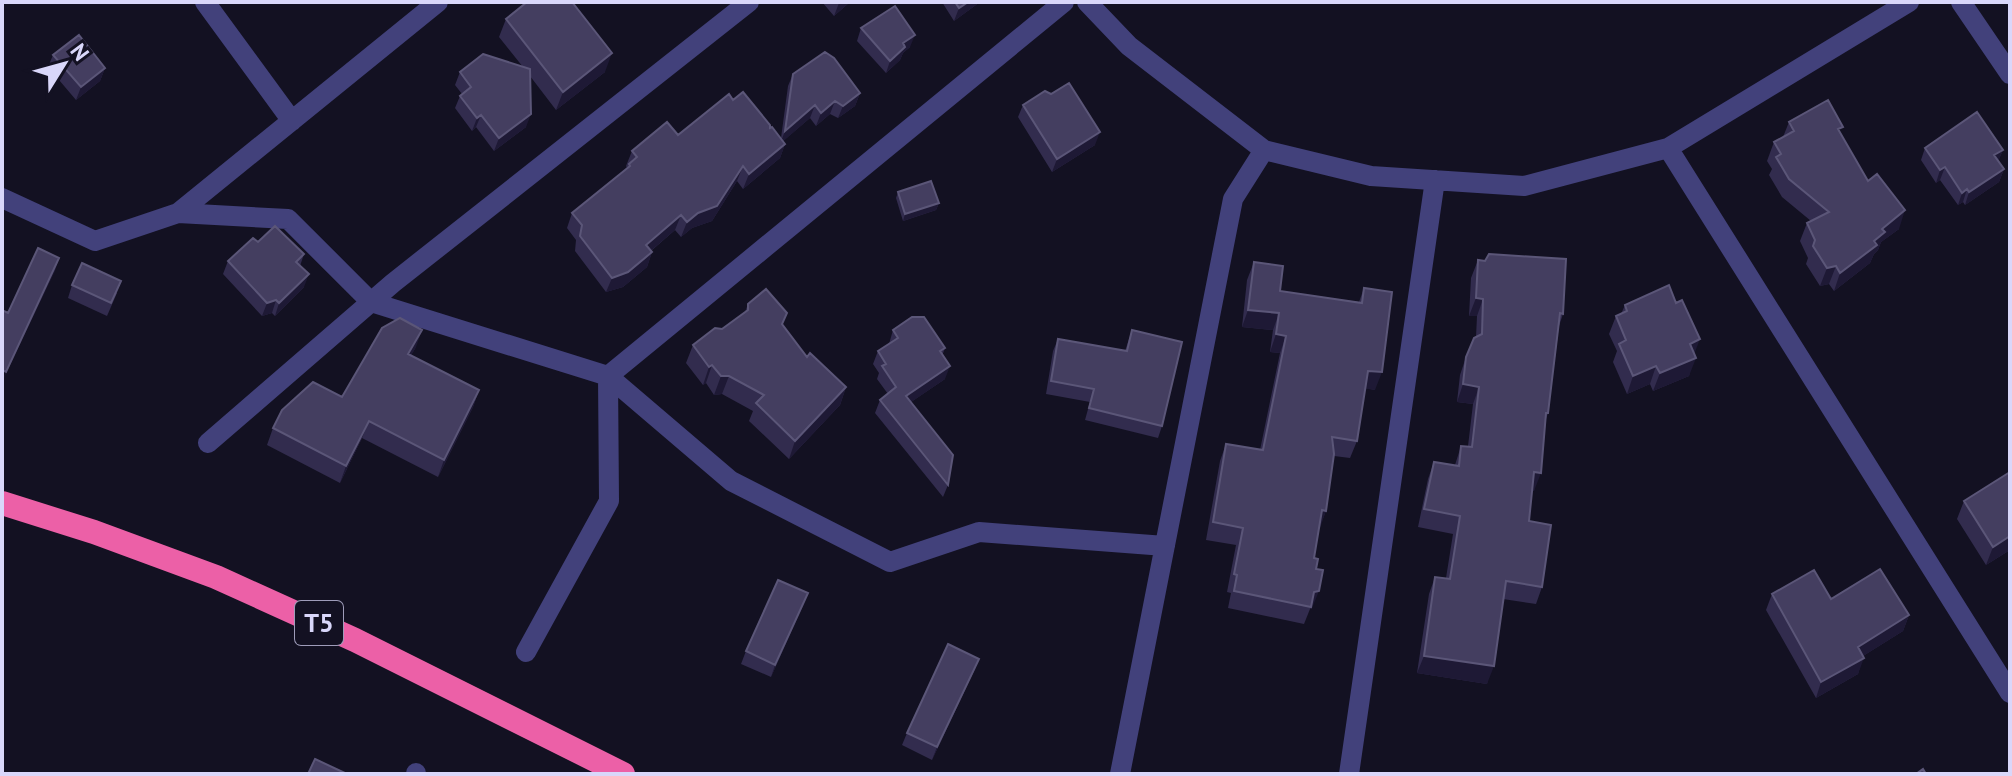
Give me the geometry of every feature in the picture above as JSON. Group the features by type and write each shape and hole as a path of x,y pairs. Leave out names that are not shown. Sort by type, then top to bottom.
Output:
{"highway":[{"name":"T5","path":"2,503 94,532 216,577 355,640 623,774"}],"street":[{"path":"205,2 292,121"},
{"path":"2,198 95,241 178,213 438,2"},
{"path":"208,443 371,302 749,2"},
{"path":"608,376 1064,2"},
{"path":"1087,2 1129,46 1264,150 1371,176 1524,186 1668,148 1909,2"},
{"path":"1961,2 2010,74"},
{"path":"1668,148 2010,693"},
{"path":"1120,774 1233,199 1264,150"},
{"path":"1349,774 1435,180"},
{"path":"178,213 288,219 371,302 608,376 731,481 890,562 979,532 1165,546"},
{"path":"526,652 609,501 608,376"}],"building":[{"path":"527,2 572,2 612,53 563,92 506,19"},
{"path":"895,6 915,35 903,43 905,47 890,61 861,28"},
{"path":"79,35 105,68 81,87 53,55"},
{"path":"825,52 834,58 860,93 843,106 835,101 821,113 815,105 785,131 793,74"},
{"path":"483,54 530,69 531,114 499,138 481,115 477,118 460,96 471,87 460,72"},
{"path":"1069,83 1100,132 1057,159 1023,105 1045,91 1051,94"},
{"path":"743,92 785,144 749,174 743,166 717,206 698,213 687,222 681,215 646,245 652,252 628,272 612,278 580,236 582,225 572,213 630,166 637,157 632,151 667,122 678,135 729,94 733,100"},
{"path":"1828,100 1843,127 1838,129 1868,181 1877,174 1905,210 1882,229 1885,232 1874,241 1877,245 1840,273 1836,266 1827,268 1813,246 1815,240 1807,223 1829,212 1789,179 1776,157 1781,154 1774,142 1794,131 1789,122"},
{"path":"1977,112 2003,150 1994,155 2004,169 1969,192 1967,189 1962,193 1945,167 1940,170 1925,148"},
{"path":"931,181 939,203 905,214 898,192"},
{"path":"275,226 304,254 296,262 309,274 279,303 276,300 267,303 228,261 253,238 258,242"},
{"path":"38,248 59,258 6,372 2,370 2,310 8,313"},
{"path":"1489,254 1566,259 1563,314 1560,313 1546,413 1541,473 1534,472 1529,521 1551,525 1542,587 1506,581 1494,666 1424,656 1435,577 1450,579 1460,516 1424,509 1434,462 1459,466 1461,446 1472,447 1479,387 1463,384 1466,357 1474,338 1482,334 1483,299 1476,298 1478,260 1485,261"},
{"path":"1254,262 1283,266 1280,291 1362,303 1364,288 1392,292 1382,372 1368,371 1357,441 1332,437 1334,454 1326,511 1322,510 1314,558 1318,559 1316,569 1323,570 1319,591 1314,592 1311,607 1234,591 1237,575 1234,574 1243,528 1213,522 1226,444 1263,450 1286,336 1276,334 1279,313 1248,310"},
{"path":"82,263 121,281 111,303 72,285"},
{"path":"1669,285 1676,303 1682,300 1700,339 1690,344 1696,358 1660,373 1656,366 1633,376 1619,344 1626,340 1616,316 1627,311 1625,305"},
{"path":"766,289 787,313 782,324 807,357 810,353 846,387 795,441 756,403 764,395 729,376 721,376 712,365 709,367 693,345 715,328 722,329 748,310 748,304"},
{"path":"912,317 924,317 945,348 940,351 950,366 906,396 953,455 948,485 880,400 896,387 882,366 886,364 878,351 898,338 893,330"},
{"path":"400,318 422,330 408,354 479,390 444,460 369,421 346,466 273,428 282,410 313,382 342,397 382,328"},
{"path":"1132,330 1182,342 1162,426 1089,408 1094,389 1051,381 1058,339 1127,351"},
{"path":"2010,472 2010,536 1993,547 1964,501"},
{"path":"1880,569 1909,615 1858,647 1864,658 1821,682 1772,594 1814,570 1831,599"},
{"path":"778,580 808,593 775,665 746,651"},
{"path":"948,644 979,659 937,747 907,733"},
{"path":"315,759 347,774 308,774"}]}
